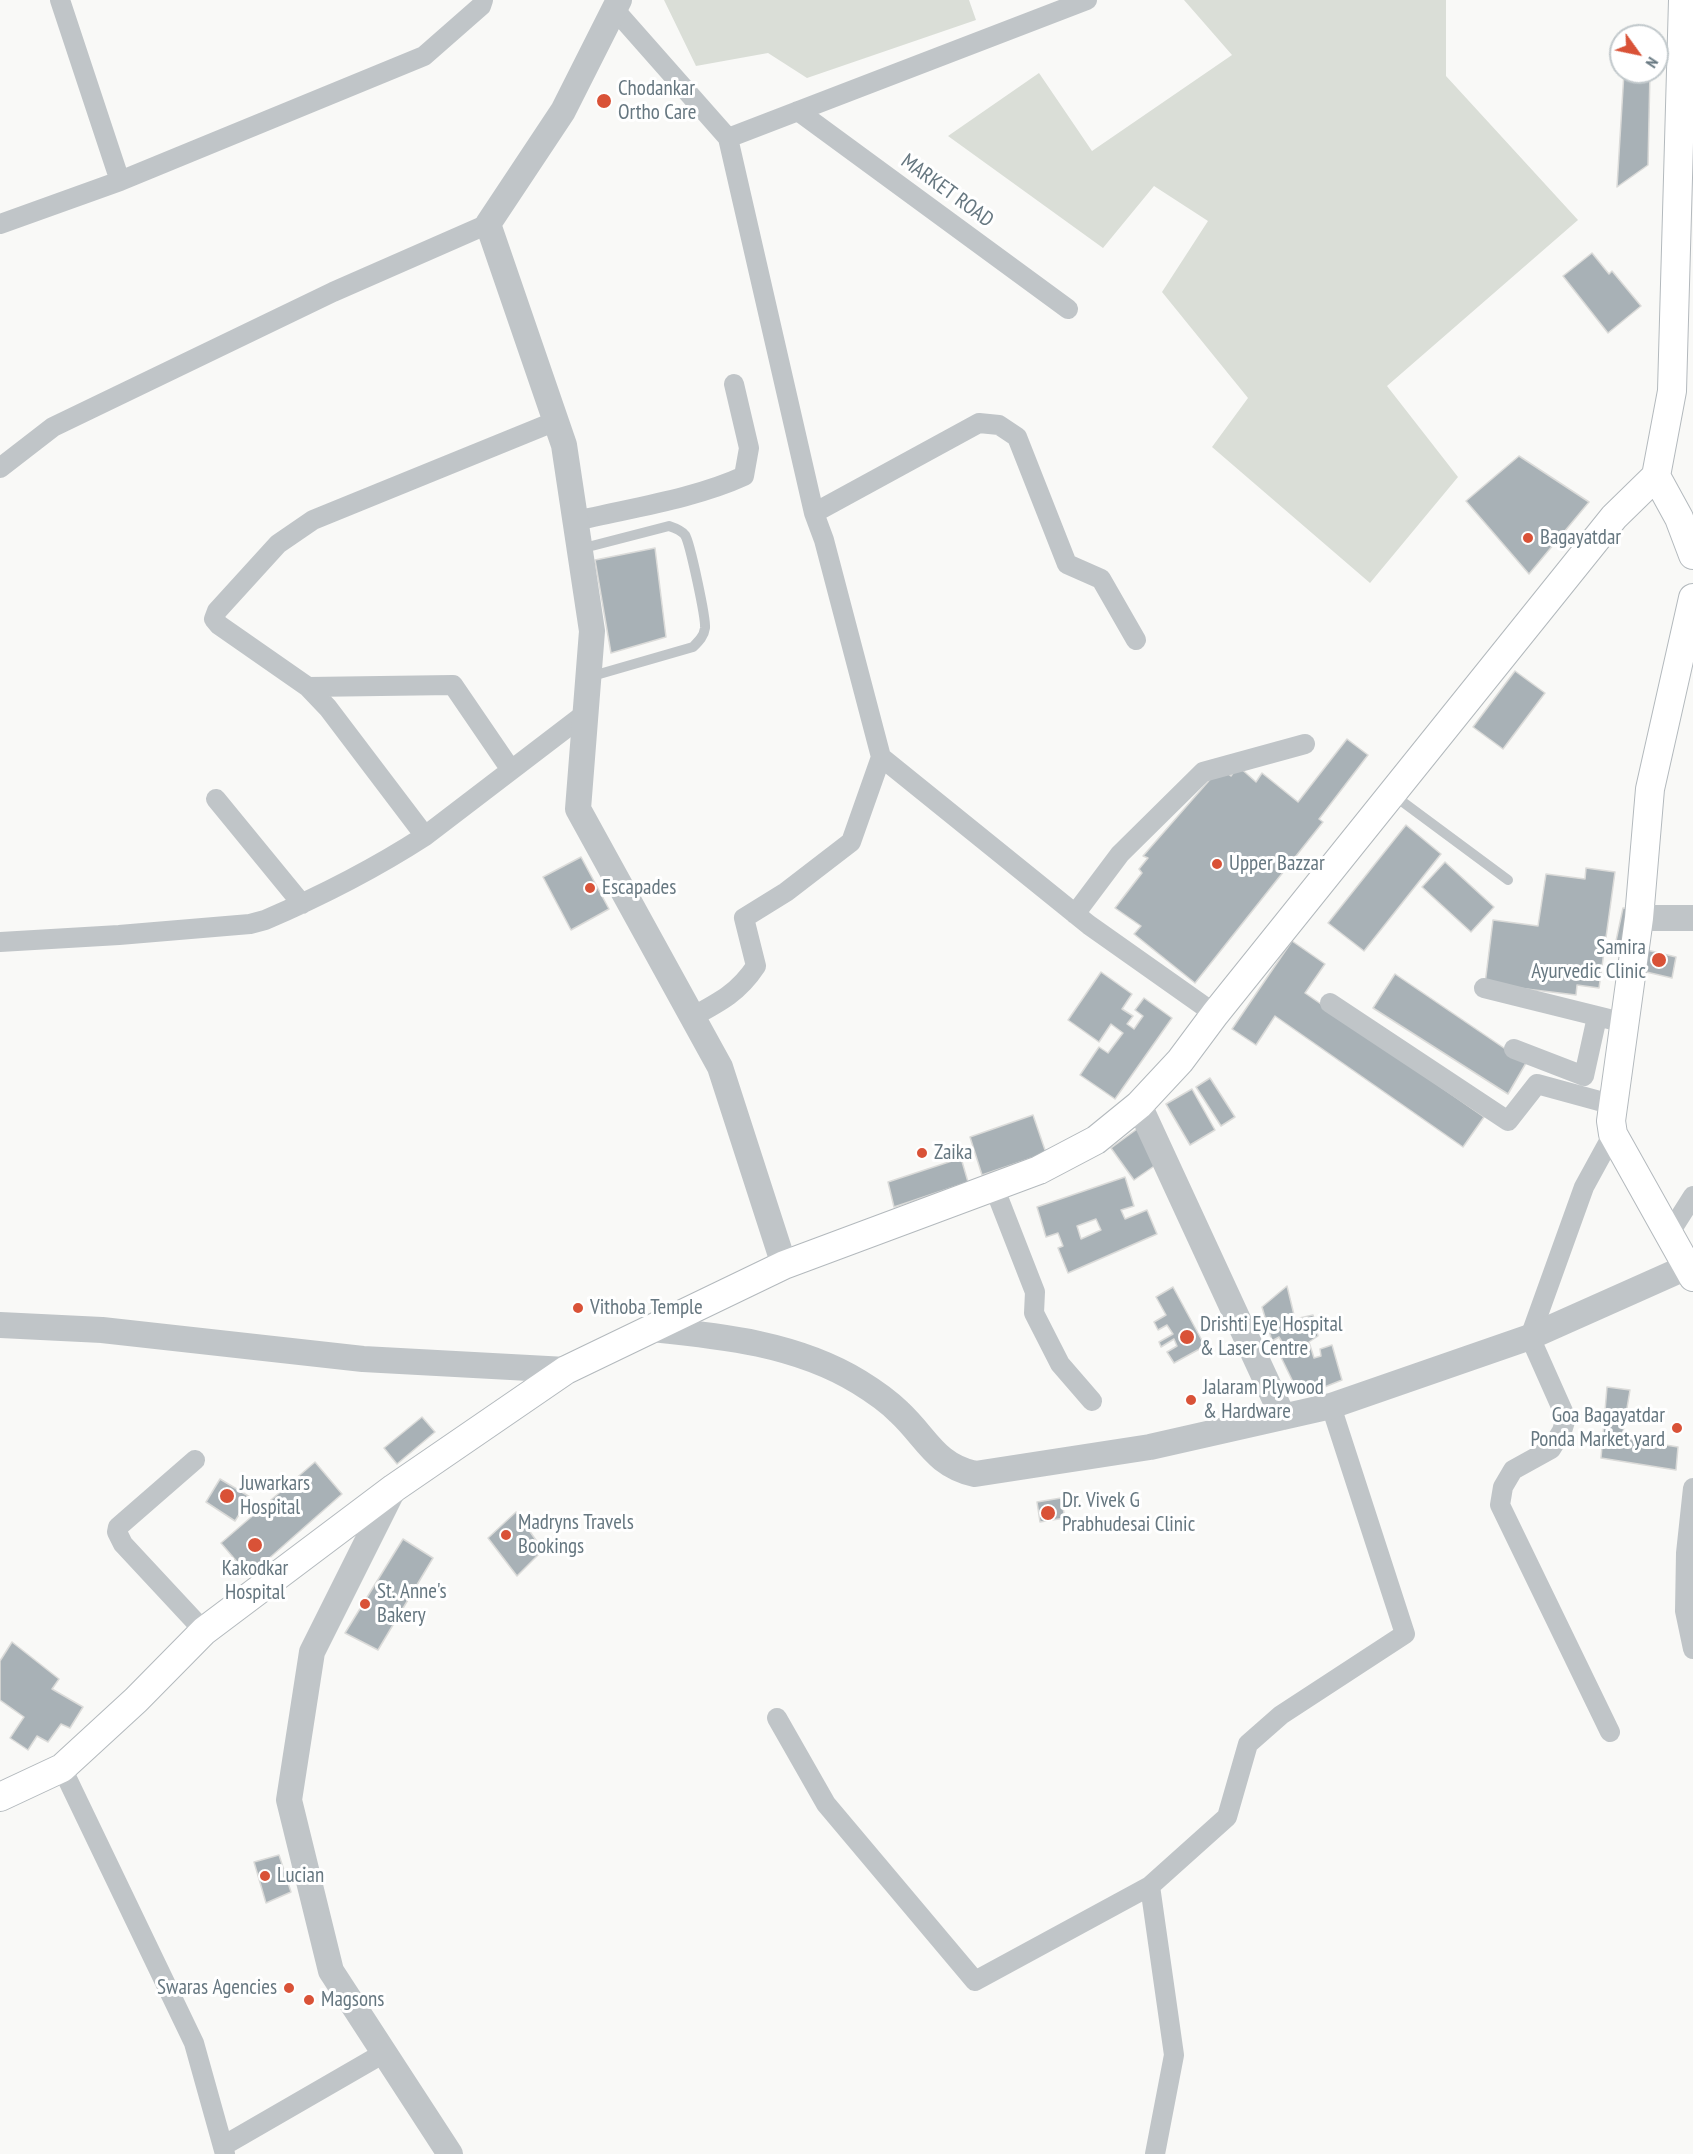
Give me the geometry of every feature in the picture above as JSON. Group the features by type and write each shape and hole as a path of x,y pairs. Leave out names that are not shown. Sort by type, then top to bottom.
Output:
{"main road":[{"path":"0,1797 62,1768 136,1700 204,1631 394,1488 566,1370 784,1265 1039,1170 1096,1140 1139,1106 1180,1061 1215,1014 1614,517 1656,476 1672,391 1683,0"},
{"path":"1656,476 1679,518 1692,549"},
{"path":"1691,1270 1613,1134 1611,1121 1639,918 1650,789 1693,598"}],"street":[{"path":"60,0 120,181"},
{"path":"0,224 120,181 424,56 481,6 483,0"},
{"path":"728,138 1087,0"},
{"path":"0,468 53,427 333,292 488,224 563,111 617,5 728,138 814,513 825,540 881,757 851,842 786,892 744,918 756,966 730,996 693,1017"},
{"name":"MARKET ROAD","path":"798,111 1068,309"},
{"path":"488,224 564,445 576,520 592,631 578,809 720,1067 784,1265"},
{"path":"576,520 695,493 744,476 749,448 734,384"},
{"path":"425,836 342,725 308,687 219,625 214,619 217,611 278,544 313,520 556,421"},
{"path":"814,513 979,423 999,425 1017,438 1067,564 1101,579 1136,640"},
{"path":"308,687 453,685 511,770"},
{"path":"0,942 119,935 250,924 265,920 374,868 425,836 586,713"},
{"path":"1075,914 1120,854 1203,772 1305,744"},
{"path":"881,757 1075,914 1215,1014"},
{"path":"216,799 302,904"},
{"path":"1639,918 1693,918"},
{"path":"1484,988 1625,1023"},
{"path":"1330,1003 1508,1121 1537,1084 1614,1105"},
{"path":"1514,1049 1584,1076 1597,1017"},
{"path":"1139,1106 1283,1417"},
{"path":"1610,1732 1500,1505 1503,1487 1513,1470 1551,1449 1562,1431 1566,1418 1530,1337 1584,1187 1613,1134"},
{"path":"994,1187 1035,1292 1034,1314 1060,1364 1092,1401"},
{"path":"1669,1234 1693,1196"},
{"path":"652,1329 721,1336 803,1356 859,1382 899,1412 944,1461 960,1471 975,1474 1150,1447 1331,1406 1530,1337 1691,1270"},
{"path":"0,1325 102,1330 363,1359 566,1370"},
{"path":"777,1718 826,1804 975,1982 1150,1886 1227,1817 1248,1744 1281,1715 1405,1634 1331,1406"},
{"path":"195,1460 118,1527 117,1532 123,1544 204,1631"},
{"path":"394,1488 312,1652 289,1800 331,1971 450,2154"},
{"path":"1692,1639 1686,1611 1686,1553 1693,1488"},
{"path":"62,1768 194,2043 224,2150 384,2053"},
{"path":"1150,1886 1174,2055 1155,2154"}],"lane":[{"path":"580,549 669,526 677,528 686,536 706,626 702,639 693,647 589,677"},
{"path":"1392,794 1508,880"}],"shaded area":[{"path":"664,0 969,0 976,20 807,78 768,53 696,66"},
{"path":"1184,0 1446,0 1446,76 1578,220 1387,386 1458,477 1370,583 1212,447 1248,398 1162,292 1208,221 1154,186 1103,248 948,136 1039,73 1092,151 1232,55"}],"building":[{"path":"1623,84 1650,84 1648,165 1617,187"},
{"path":"1592,253 1609,274 1612,271 1641,306 1608,333 1563,276"},
{"name":"Bagayatdar","path":"1519,456 1589,502 1529,574 1466,501"},
{"path":"655,548 666,637 611,653 595,560"},
{"path":"1515,671 1545,693 1503,749 1473,727"},
{"name":"Upper Bazzar","path":"1347,739 1368,755 1319,819 1323,822 1195,983 1134,934 1141,926 1115,908 1142,873 1139,869 1148,858 1143,856 1220,768 1231,776 1238,766 1256,782 1262,773 1298,802"},
{"path":"1406,825 1441,854 1364,951 1328,923"},
{"path":"581,857 609,909 571,930 543,877"},
{"path":"1445,862 1494,907 1471,932 1422,887"},
{"path":"1586,868 1615,872 1599,988 1577,985 1576,995 1485,984 1493,920 1538,926 1546,874 1585,879"},
{"path":"1623,908 1636,909 1629,941 1616,941"},
{"path":"1292,941 1325,964 1305,993 1484,1117 1463,1147 1275,1016 1256,1045 1232,1029"},
{"path":"1647,950 1676,957 1672,978 1642,971"},
{"path":"1101,972 1132,994 1122,1009 1133,1016 1127,1024 1134,1029 1143,1016 1135,1010 1144,998 1172,1018 1115,1099 1080,1075 1099,1047 1108,1053 1123,1033 1111,1024 1099,1042 1068,1020"},
{"path":"1395,974 1526,1063 1508,1094 1373,1008"},
{"path":"1210,1078 1235,1117 1221,1126 1196,1087"},
{"path":"1192,1089 1215,1130 1190,1145 1166,1104"},
{"path":"1033,1115 1046,1153 982,1175 970,1137"},
{"path":"1137,1129 1160,1162 1134,1180 1111,1148"},
{"path":"961,1158 968,1182 894,1207 888,1182"},
{"path":"1125,1177 1134,1206 1121,1210 1125,1219 1147,1210 1157,1234 1068,1273 1058,1248 1063,1246 1058,1233 1046,1237 1037,1207","holes":["1096,1219 1101,1230 1081,1239 1077,1226"]},
{"path":"1287,1286 1295,1319 1313,1315 1318,1336 1309,1342 1314,1358 1321,1356 1320,1349 1332,1345 1342,1380 1312,1392 1307,1384 1296,1388 1278,1351 1285,1347 1279,1337 1272,1341 1262,1307"},
{"path":"1173,1287 1205,1346 1174,1363 1167,1352 1177,1346 1174,1339 1161,1347 1159,1342 1173,1334 1167,1325 1158,1330 1154,1322 1166,1315 1156,1297"},
{"path":"1607,1387 1630,1390 1622,1438 1678,1447 1676,1470 1601,1458"},
{"path":"422,1417 435,1432 397,1464 384,1448"},
{"path":"315,1462 342,1494 249,1576 221,1543"},
{"path":"220,1479 250,1497 235,1521 206,1502"},
{"path":"1061,1498 1065,1518 1040,1522 1037,1502"},
{"path":"516,1512 543,1550 517,1576 488,1538"},
{"path":"403,1539 433,1558 378,1650 345,1633"},
{"path":"12,1642 59,1679 52,1689 83,1707 70,1728 61,1724 48,1742 37,1736 28,1750 10,1738 24,1717 0,1700 0,1661"},
{"path":"279,1855 291,1892 266,1903 254,1862"}],"place":[{"name":"Chodankar Ortho Care","path":"604,101"},
{"name":"Bagayatdar","path":"1528,538"},
{"name":"Upper Bazzar","path":"1217,864"},
{"name":"Escapades","path":"590,888"},
{"name":"Samira Ayurvedic Clinic","path":"1659,960"},
{"name":"Zaika","path":"922,1153"},
{"name":"Vithoba Temple","path":"578,1308"},
{"name":"Drishti Eye Hospital & Laser Centre","path":"1187,1337"},
{"name":"Jalaram Plywood & Hardware","path":"1191,1400"},
{"name":"Goa Bagayatdar Ponda Market yard","path":"1677,1428"},
{"name":"Juwarkars Hospital","path":"227,1496"},
{"name":"Dr. Vivek G Prabhudesai Clinic","path":"1048,1513"},
{"name":"Madryns Travels Bookings","path":"506,1535"},
{"name":"Kakodkar Hospital","path":"255,1545"},
{"name":"St. Anne's Bakery","path":"365,1604"},
{"name":"Lucian","path":"265,1876"},
{"name":"Swaras Agencies","path":"289,1988"},
{"name":"Magsons","path":"309,2000"}]}
